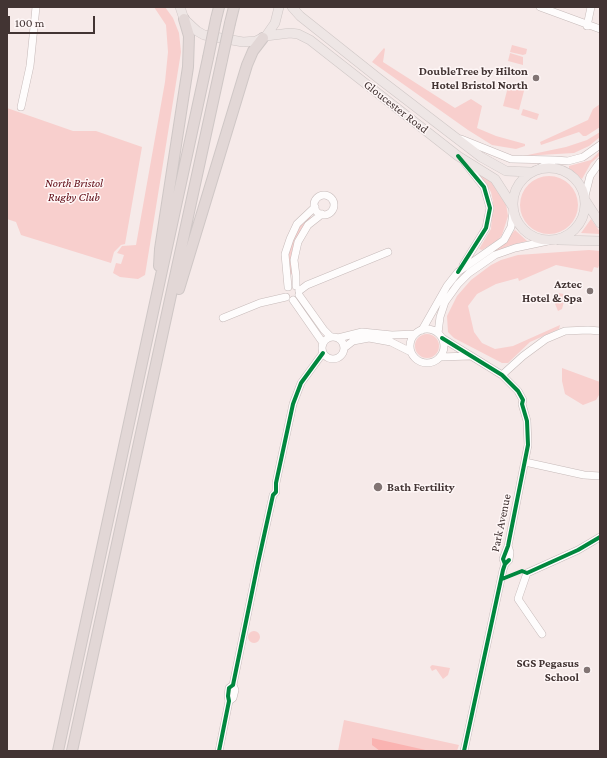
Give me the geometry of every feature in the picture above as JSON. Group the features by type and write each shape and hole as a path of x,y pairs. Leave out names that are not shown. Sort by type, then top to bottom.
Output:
{"highway":[{"path":"58,751 219,7"},
{"path":"72,751 234,7"},
{"path":"157,299 160,249 189,52 189,36 181,11"},
{"path":"158,358 247,65 253,51 264,37"}],"main road":[{"path":"264,37 275,23 279,7"},
{"name":"Gloucester Road","path":"292,7 300,16 378,78 459,138 482,157 499,168 514,172 533,171"},
{"name":"Gloucester Road","path":"181,11 196,31 212,36 243,42 290,33 298,34 310,40 458,156 495,179 513,209"},
{"path":"600,223 585,198 580,184 571,175 556,169 533,171 520,183 515,191 513,209 518,223 528,233 540,240 600,241"},
{"path":"552,240 564,237 577,227 585,212 585,198"}],"street":[{"path":"21,108 33,67 36,7"},
{"path":"540,7 562,14 587,26 600,29"},
{"path":"587,26 591,7"},
{"path":"459,138 511,159 568,161 583,157 600,145"},
{"path":"422,330 447,286 458,272 486,228 490,208 484,187 458,156"},
{"path":"533,171 555,160"},
{"path":"585,198 590,176 600,162"},
{"path":"224,318 260,303 289,298 295,290 294,254 298,242 308,225 322,214 328,214 333,210 334,204 331,198 325,195 319,197 315,202 315,207 297,224 285,254 295,290 324,330 343,344 344,348"},
{"path":"315,207 322,214"},
{"path":"458,272 504,240 511,227 513,209"},
{"path":"440,336 440,317 446,302 458,284 469,273 495,255 515,248 552,240"},
{"path":"219,751 230,701 234,698 235,690 233,685 273,495 271,492 273,485 276,483 293,404 301,383 323,353 323,343 289,298 285,290 295,290 388,252"},
{"path":"315,365 329,358 338,358 343,352 344,348 353,341 369,338 391,342 411,352 419,362 426,363 436,361 440,357 444,344 440,336 433,330 422,330 415,334 411,339 411,352"},
{"path":"502,375 522,356 546,339 565,331 600,331"},
{"path":"323,343 334,338 362,332 392,335 415,334"},
{"name":"Park Avenue","path":"440,336 502,375 514,389 518,391 523,400 522,404 528,428 528,445 525,462 508,546 504,554 505,564 466,750"},
{"path":"323,353 329,358"},
{"path":"440,357 470,356"},
{"path":"525,462 584,475 600,476"},
{"path":"542,634 516,599 527,573 578,550 600,537"}],"green space":[{"path":"154,7 165,7 173,18 179,33 181,52 145,275 138,279 120,277 113,273 116,263 121,264 124,255 117,253 122,246 136,245 165,82 168,52 166,25"},
{"path":"512,45 527,49 526,54 523,55 510,52"},
{"path":"384,48 383,62 455,108 471,99 482,106 477,128 496,136 525,144 525,146 516,149 492,145 468,130 372,62"},
{"path":"510,53 523,57 523,65 508,61"},
{"path":"509,83 525,87 519,110 503,106"},
{"path":"600,104 600,127 586,136 583,136 579,132 541,145 540,142 588,120 593,109"},
{"name":"North Bristol Rugby Club","path":"7,108 73,131 96,131 142,147 125,244 121,245 114,252 111,263 21,235 16,222 7,219"},
{"path":"523,109 539,114 537,120 521,115"},
{"path":"600,132 600,137 589,146 574,153 523,156 566,147 587,140"},
{"path":"600,151 600,155 591,163 582,179 569,169 569,166 591,160"},
{"path":"478,172 492,182 506,204 508,216 502,235 498,240 482,250 479,249 491,229 493,202 491,192"},
{"path":"543,176 555,176 570,184 578,199 578,211 570,226 555,234 543,234 528,226 520,211 520,199 528,184"},
{"path":"309,215 311,218 306,224 293,274 289,275 288,254 290,246 300,225"},
{"path":"591,219 600,232 600,234 581,233"},
{"path":"515,230 527,241 508,246 475,263 501,246"},
{"path":"589,250 600,251 600,263 598,268 594,267 592,272 556,265 519,281 518,278 496,284 477,294 468,306 474,332 482,343 495,349 513,346 560,325 559,329 530,342 508,363 502,363 454,338 448,332 447,316 457,296 471,280 491,265 501,260 518,255"},
{"path":"559,293 563,294 565,297 562,309 558,311 553,299 555,295"},
{"path":"427,334 432,335 438,341 438,351 432,357 427,358 422,357 416,351 415,346 416,341 422,335"},
{"path":"562,368 600,382 599,395 596,400 583,405 565,394 562,381"},
{"path":"252,631 256,631 260,637 256,643 252,643 248,639 248,635"},
{"path":"432,665 450,668 448,675 443,679 436,669 432,671 430,667"},
{"path":"344,720 459,745 457,751 338,751"}],"shaded area":[{"path":"372,738 430,751 380,751 372,745"}],"cycle path":[{"path":"458,156 484,187 490,208 486,228 458,272"},
{"path":"442,338 502,375 518,391 523,400 522,404 527,421 528,445 508,546 503,559 505,564"},
{"path":"219,751 229,701 229,688 233,685 273,495 276,492 276,483 293,404 301,383 323,353"},
{"path":"502,579 522,571 527,573 578,550 600,537"},
{"path":"464,751 503,570 505,564 509,560"}],"place":[{"name":"DoubleTree by Hilton Hotel Bristol North","path":"536,78"},
{"name":"Aztec Hotel & Spa","path":"590,291"},
{"name":"Bath Fertility","path":"378,487"},
{"name":"SGS Pegasus School","path":"587,670"}]}
